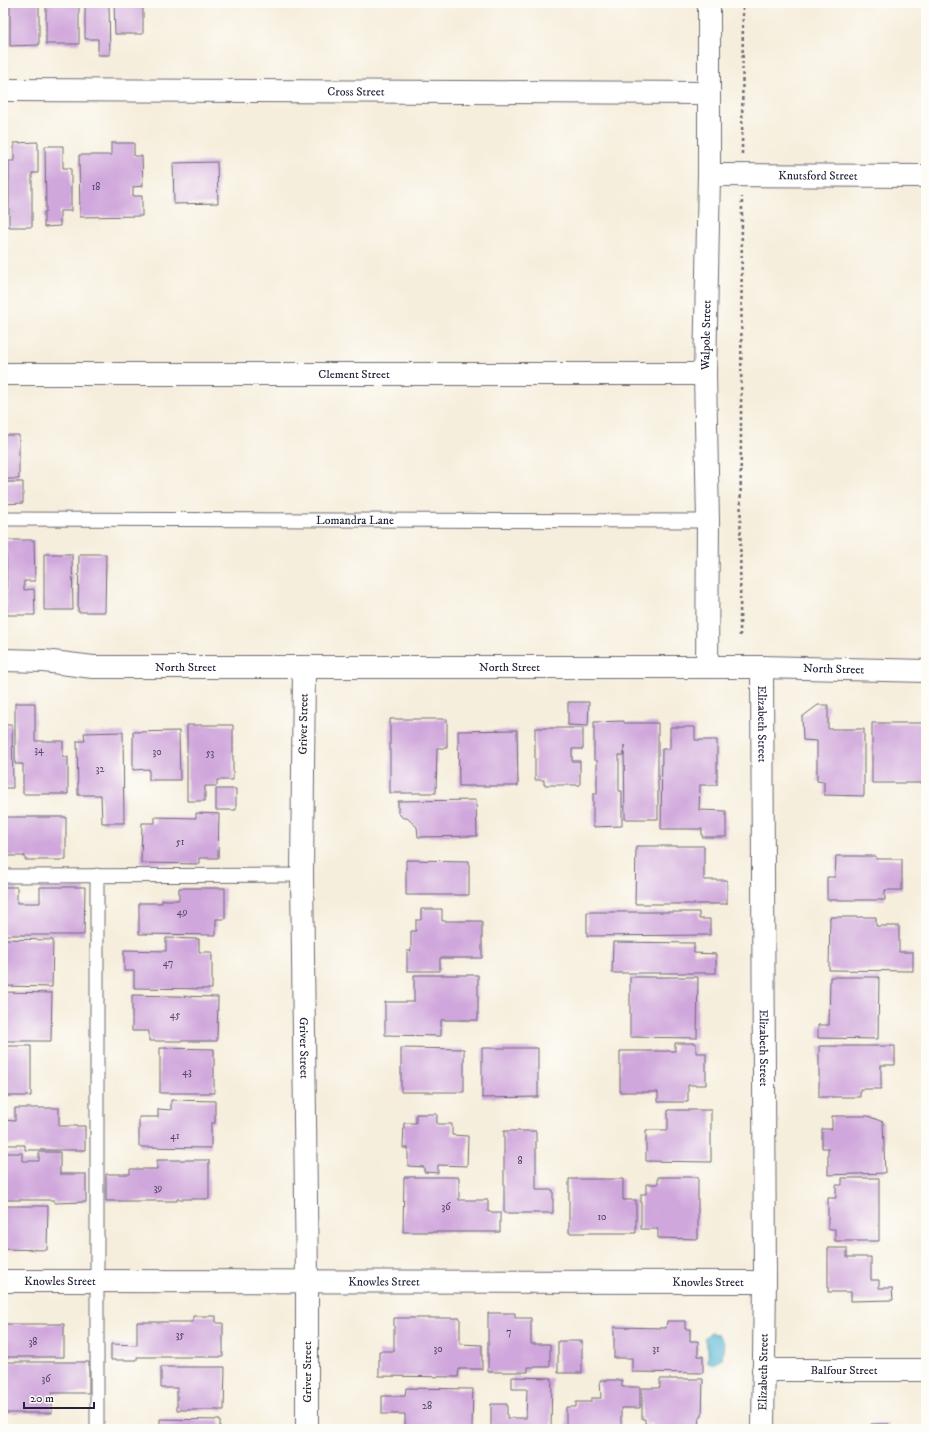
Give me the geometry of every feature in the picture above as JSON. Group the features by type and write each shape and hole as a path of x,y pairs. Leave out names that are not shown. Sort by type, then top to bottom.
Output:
{"street":[{"name":"Walpole Street","path":"707,667 708,521 705,374 709,175 709,3"},
{"name":"Cross Street","path":"3,90 709,94"},
{"name":"Knutsford Street","path":"709,175 926,176"},
{"name":"Clement Street","path":"3,374 705,374"},
{"name":"North Street","path":"3,660 44,660 93,667 762,667 926,671"},
{"name":"North Street","path":"3,674 43,674 93,667"},
{"name":"Elizabeth Street","path":"762,667 763,1429"},
{"name":"Griver Street","path":"304,668 302,875 307,1281 307,1429"},
{"name":"Knowles Street","path":"3,1281 764,1282"},
{"name":"Balfour Street","path":"763,1370 926,1370"}],"lane":[{"name":"Lomandra Lane","path":"3,518 708,521"},
{"path":"97,875 97,1429"},
{"path":"3,876 302,875"}],"path":[{"path":"740,636 743,3"}],"water":[{"path":"711,1333 718,1334 724,1343 722,1359 714,1365 708,1363 708,1350 704,1338"}],"building":[{"path":"10,3 39,3 39,45 10,46"},
{"path":"46,3 79,3 79,44 46,44"},
{"path":"85,3 109,3 110,55 98,55 98,39 85,39"},
{"path":"114,3 143,3 143,34 115,34"},
{"path":"38,142 38,173 32,173 32,227 9,227 9,161 14,161 14,143"},
{"path":"111,143 134,143 134,156 142,156 143,186 133,187 133,196 142,196 142,216 80,217 79,155 111,155"},
{"path":"45,146 63,146 63,168 71,168 71,211 60,211 60,226 44,227 44,212 46,212"},
{"path":"217,162 218,203 174,204 173,163"},
{"path":"3,435 19,435 19,479 3,479"},
{"path":"3,482 23,482 23,503 3,504"},
{"path":"6,540 34,540 35,581 24,581 24,590 34,589 35,615 7,615"},
{"path":"44,554 72,554 73,610 44,610"},
{"path":"79,554 106,554 105,612 78,612"},
{"path":"568,702 589,702 588,726 568,725"},
{"path":"15,703 35,703 35,741 63,741 63,757 68,757 68,794 23,794 23,764 15,764"},
{"path":"818,705 828,705 828,729 864,729 864,796 824,795 824,782 817,781 817,741 803,740 802,717"},
{"path":"390,719 447,719 447,748 437,748 436,793 390,793"},
{"path":"624,721 624,723 658,723 658,819 625,819 624,745 624,755 619,755 619,791 622,791 622,826 593,827 593,794 597,794 597,760 594,760 594,722"},
{"path":"872,723 926,723 926,783 872,783"},
{"path":"3,725 12,725 13,788 3,788"},
{"path":"187,725 233,725 233,780 217,780 217,786 205,786 205,801 187,801"},
{"path":"670,727 695,727 695,740 717,740 717,785 700,785 699,810 726,811 726,837 702,837 702,829 661,829 662,749 670,749"},
{"path":"535,728 583,728 583,749 572,749 572,761 580,761 580,785 544,785 544,780 535,780"},
{"path":"517,730 518,786 459,786 458,731"},
{"path":"179,731 180,780 149,780 149,769 133,770 133,732"},
{"path":"123,732 124,823 102,823 101,795 78,795 77,741 85,741 84,733"},
{"path":"216,789 236,789 236,810 216,810"},
{"path":"476,800 477,836 418,837 417,827 407,818 403,818 398,813 398,801"},
{"path":"196,813 219,814 218,858 199,858 199,864 141,863 142,823 155,823 155,817 196,818"},
{"path":"3,817 66,817 66,860 25,860 25,856 3,856"},
{"path":"636,846 704,846 704,880 727,880 727,904 635,904"},
{"path":"836,856 876,856 876,859 902,859 902,890 885,890 885,900 827,900 827,877 835,877"},
{"path":"406,860 469,861 469,895 406,895"},
{"path":"3,887 17,887 17,903 40,903 40,887 85,887 84,935 3,935"},
{"path":"179,888 225,888 225,919 216,919 216,935 139,934 139,903 162,903 162,900 179,900"},
{"path":"421,909 442,909 442,921 482,921 482,958 440,958 440,971 407,971 407,951 411,951 411,931 416,931 416,920 421,920"},
{"path":"587,912 699,912 699,919 710,919 710,935 587,936"},
{"path":"830,917 876,917 876,926 899,926 899,952 913,952 913,971 829,970"},
{"path":"166,938 199,939 199,952 212,952 212,989 134,988 134,971 124,971 124,950 166,951"},
{"path":"3,939 53,940 52,987 3,986"},
{"path":"613,942 694,943 694,953 716,954 716,973 612,973"},
{"path":"414,975 478,975 478,1020 441,1020 441,1036 385,1035 385,1002 414,1002"},
{"path":"630,977 698,977 697,1038 630,1037"},
{"path":"830,977 879,977 878,1039 818,1038 818,1025 829,1025"},
{"path":"3,992 52,993 51,1041 3,1041"},
{"path":"132,995 218,997 217,1041 149,1041 149,1031 132,1031"},
{"path":"675,1043 696,1043 696,1053 706,1053 706,1085 688,1085 688,1102 658,1102 658,1092 620,1092 620,1051 675,1051"},
{"path":"3,1046 31,1046 31,1096 3,1096"},
{"path":"819,1046 895,1046 895,1065 881,1065 881,1089 860,1089 860,1097 819,1097"},
{"path":"160,1048 214,1049 214,1093 160,1093"},
{"path":"401,1048 464,1049 464,1092 401,1092"},
{"path":"482,1048 538,1048 538,1097 482,1098"},
{"path":"171,1100 215,1101 215,1123 211,1123 211,1148 139,1147 139,1117 158,1117 158,1109 171,1110"},
{"path":"15,1108 59,1108 59,1126 85,1126 85,1150 25,1150 25,1145 3,1145 3,1120 15,1121"},
{"path":"668,1110 711,1110 711,1162 646,1161 646,1130 668,1130"},
{"path":"416,1114 437,1114 437,1124 452,1124 452,1135 468,1136 467,1166 438,1165 438,1173 424,1172 424,1167 408,1166 408,1148 403,1148 404,1123 416,1123"},
{"path":"832,1116 868,1116 883,1122 885,1173 828,1175 828,1148 822,1148 822,1129 832,1129"},
{"path":"504,1131 536,1131 536,1190 553,1190 553,1213 504,1213"},
{"path":"39,1152 60,1152 60,1174 86,1174 86,1202 54,1203 54,1200 3,1200 3,1153 22,1153 22,1161 39,1161"},
{"path":"157,1160 209,1160 209,1199 177,1199 177,1201 106,1201 106,1174 130,1174 130,1169 157,1169"},
{"path":"404,1177 459,1177 459,1200 488,1200 488,1212 500,1212 500,1232 403,1232"},
{"path":"658,1177 698,1177 698,1239 658,1238 658,1229 641,1229 641,1194 646,1194 646,1184 658,1184"},
{"path":"842,1178 879,1178 879,1241 835,1241 835,1229 828,1229 828,1198 836,1198 836,1185 842,1185"},
{"path":"569,1179 623,1179 623,1200 636,1200 636,1233 569,1233"},
{"path":"3,1206 48,1206 47,1250 3,1249"},
{"path":"828,1248 847,1248 847,1257 871,1257 871,1280 879,1280 879,1288 892,1288 893,1300 851,1301 851,1292 828,1292"},
{"path":"488,1313 515,1313 515,1318 531,1318 531,1344 550,1344 550,1367 528,1367 528,1372 488,1372"},
{"path":"193,1316 216,1316 216,1323 223,1323 223,1357 137,1357 137,1360 111,1360 111,1344 137,1345 137,1322 193,1322"},
{"path":"394,1318 460,1318 460,1344 482,1345 482,1369 459,1369 458,1377 379,1376 379,1351 394,1351"},
{"path":"667,1321 685,1321 685,1329 690,1329 690,1341 698,1341 698,1356 703,1356 703,1373 632,1372 632,1358 614,1358 614,1327 666,1328"},
{"path":"3,1324 64,1324 64,1357 3,1357"},
{"path":"558,1341 582,1341 582,1373 558,1373"},
{"path":"3,1362 89,1362 89,1393 52,1393 52,1413 3,1413"},
{"path":"161,1367 225,1367 224,1410 177,1410 177,1388 161,1388"},
{"path":"512,1377 552,1378 551,1429 491,1429 491,1404 507,1404 507,1418 526,1418 527,1389 512,1389"},
{"path":"660,1379 703,1379 702,1417 699,1417 698,1429 653,1428 653,1424 645,1424 645,1419 642,1419 642,1388 660,1388"},
{"path":"600,1380 622,1380 622,1387 640,1387 640,1408 621,1408 621,1428 566,1429 566,1407 576,1407 576,1402 591,1402 591,1398 601,1398"},
{"path":"406,1388 473,1389 472,1429 405,1429 405,1414 382,1414 382,1396 405,1396"},
{"path":"160,1419 220,1420 220,1429 160,1429"},
{"path":"871,1424 889,1424 889,1429 871,1429"},
{"path":"3,1426 36,1426 36,1429 3,1429"}]}
